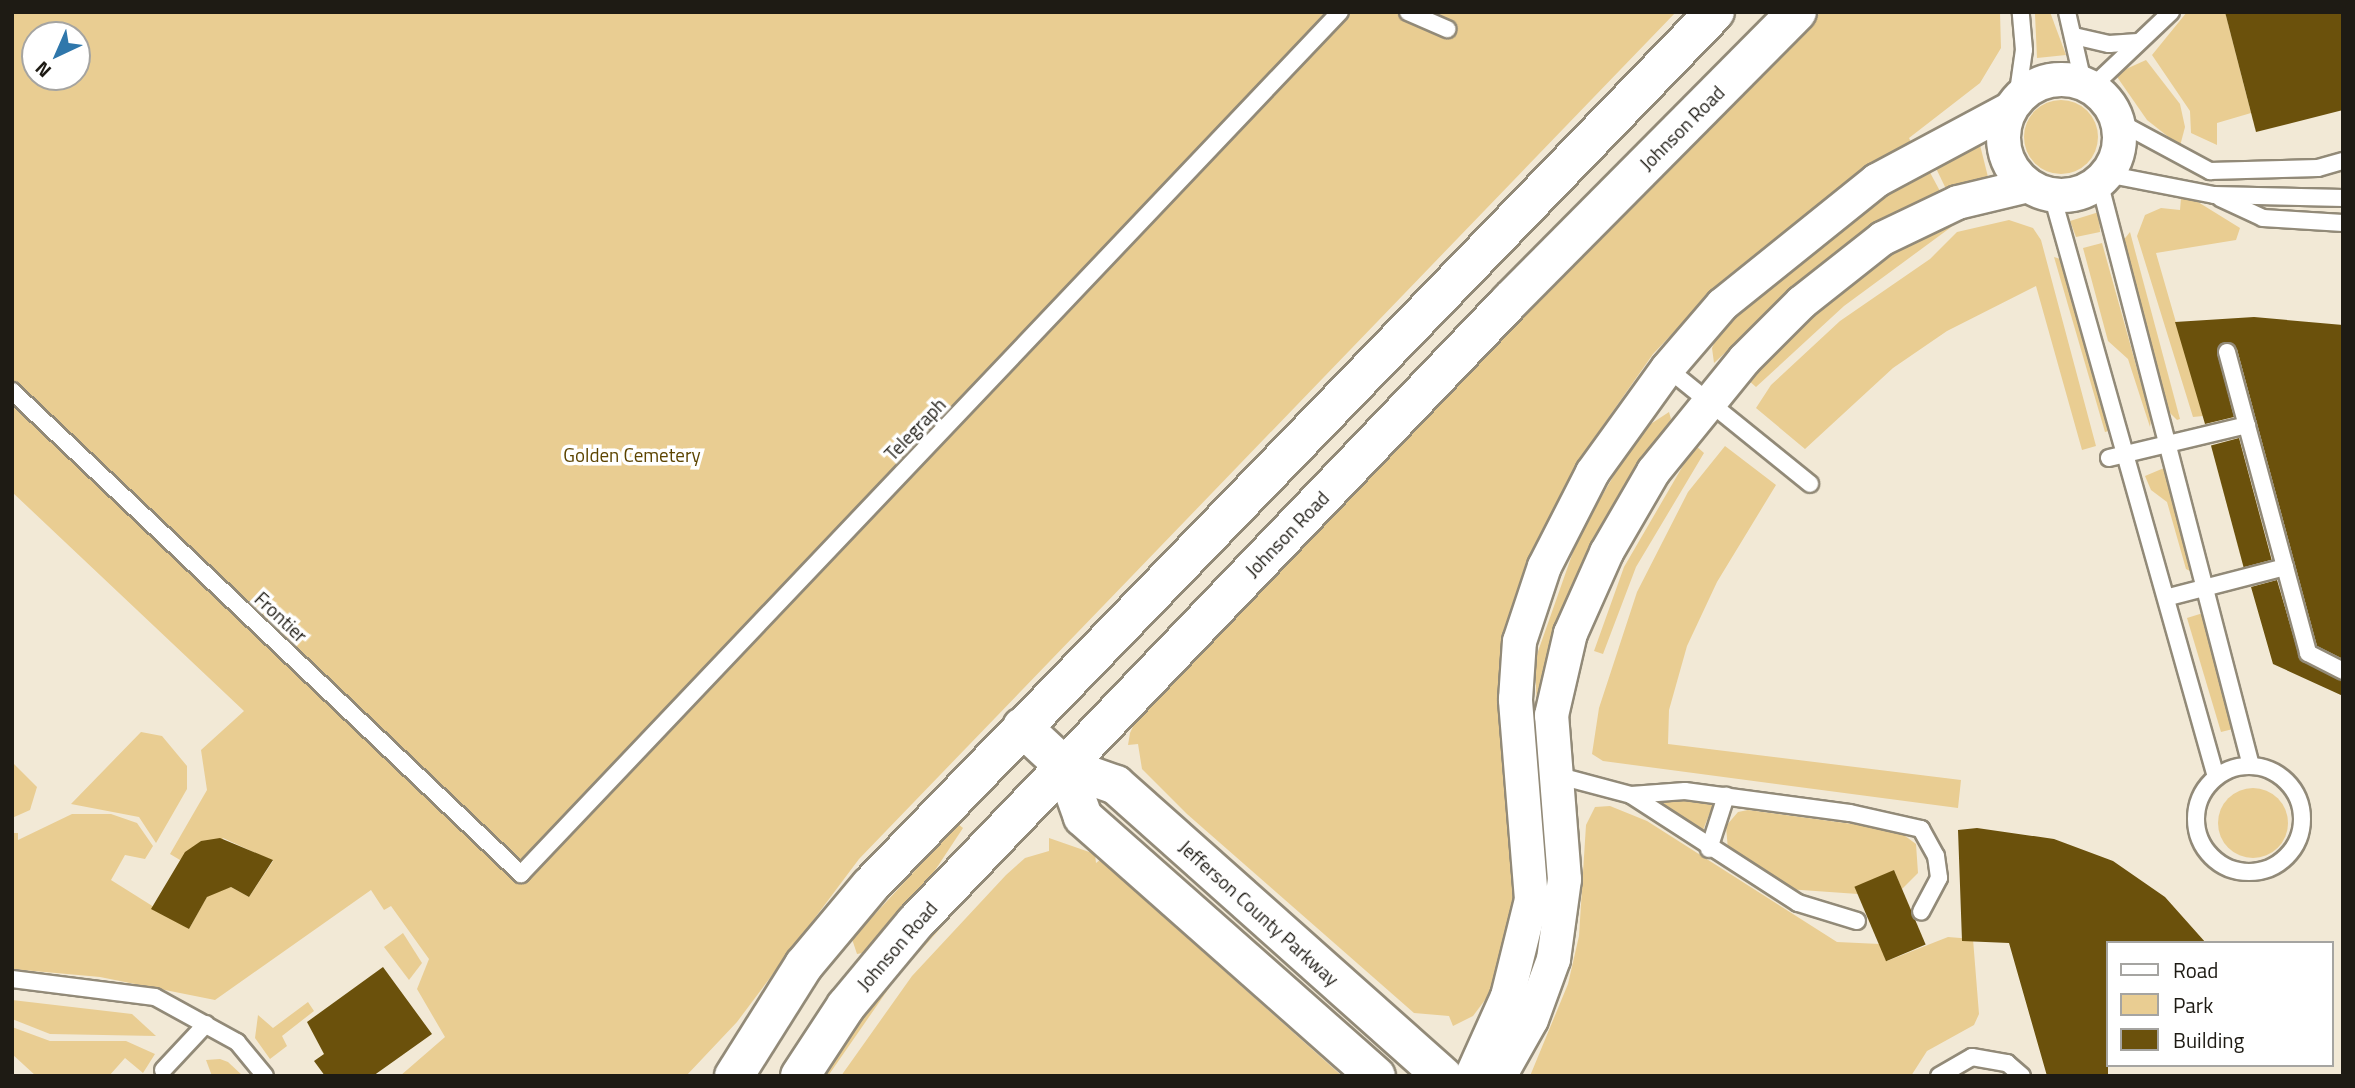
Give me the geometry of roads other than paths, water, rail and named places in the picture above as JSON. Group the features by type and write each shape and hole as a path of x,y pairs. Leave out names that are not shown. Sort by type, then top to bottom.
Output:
{"main road":[{"path":"734,1076 838,923 1022,727 1715,12"},
{"name":"Johnson Road","path":"800,1076 881,961 1510,301 1797,12"},
{"name":"Jefferson County Parkway","path":"1022,727 1065,766 1116,785 1443,1076"},
{"name":"Jefferson County Parkway","path":"1065,766 1083,817 1376,1076"}],"street":[{"path":"1471,1076 1507,996 1531,899 1540,775 1570,633 1606,552 1653,471 1708,402 1801,302 1882,238 1957,202 2040,190 2069,195 2103,178 2118,151 2117,121 2087,84 2053,78 2014,103 1876,180 1821,220 1722,304 1667,368 1592,472 1544,566 1519,641 1515,699 1540,775 1564,879 1553,959 1531,1019 1499,1076"},
{"path":"2014,103 2002,139 2006,156 2040,190"}],"lane":[{"name":"Telegraph","path":"521,874 1339,12"},
{"path":"1408,12 1447,29"},
{"path":"2014,103 2024,50 2021,12"},
{"path":"2067,12 2087,84 2136,51 2138,41"},
{"path":"2074,36 2109,44 2138,41 2171,12"},
{"path":"2117,121 2210,171 2318,168 2343,161"},
{"path":"2251,766 2103,178 2214,195 2343,198"},
{"path":"2040,190 2169,597 2216,777"},
{"path":"2214,195 2263,218 2343,223"},
{"path":"2227,352 2308,653 2343,671"},
{"path":"1667,368 1810,484"},
{"name":"Frontier","path":"12,391 521,874"},
{"path":"2109,458 2247,425"},
{"path":"2169,597 2285,568"},
{"path":"2251,766 2275,772 2289,784 2303,818 2293,850 2263,871 2233,870 2204,848 2197,808 2216,777 2251,766"},
{"path":"1540,775 1631,795 1685,791 1921,829 1936,856 1940,878 1921,912"},
{"path":"1631,795 1709,849 1798,903 1857,921"},
{"path":"1709,849 1726,796"},
{"path":"12,979 155,997 237,1042 265,1076"},
{"path":"163,1070 206,1024"},
{"path":"1939,1076 1972,1057 2007,1063 2022,1076"}],"park label":[{"name":"Golden Cemetery","path":"632,455"}]}
